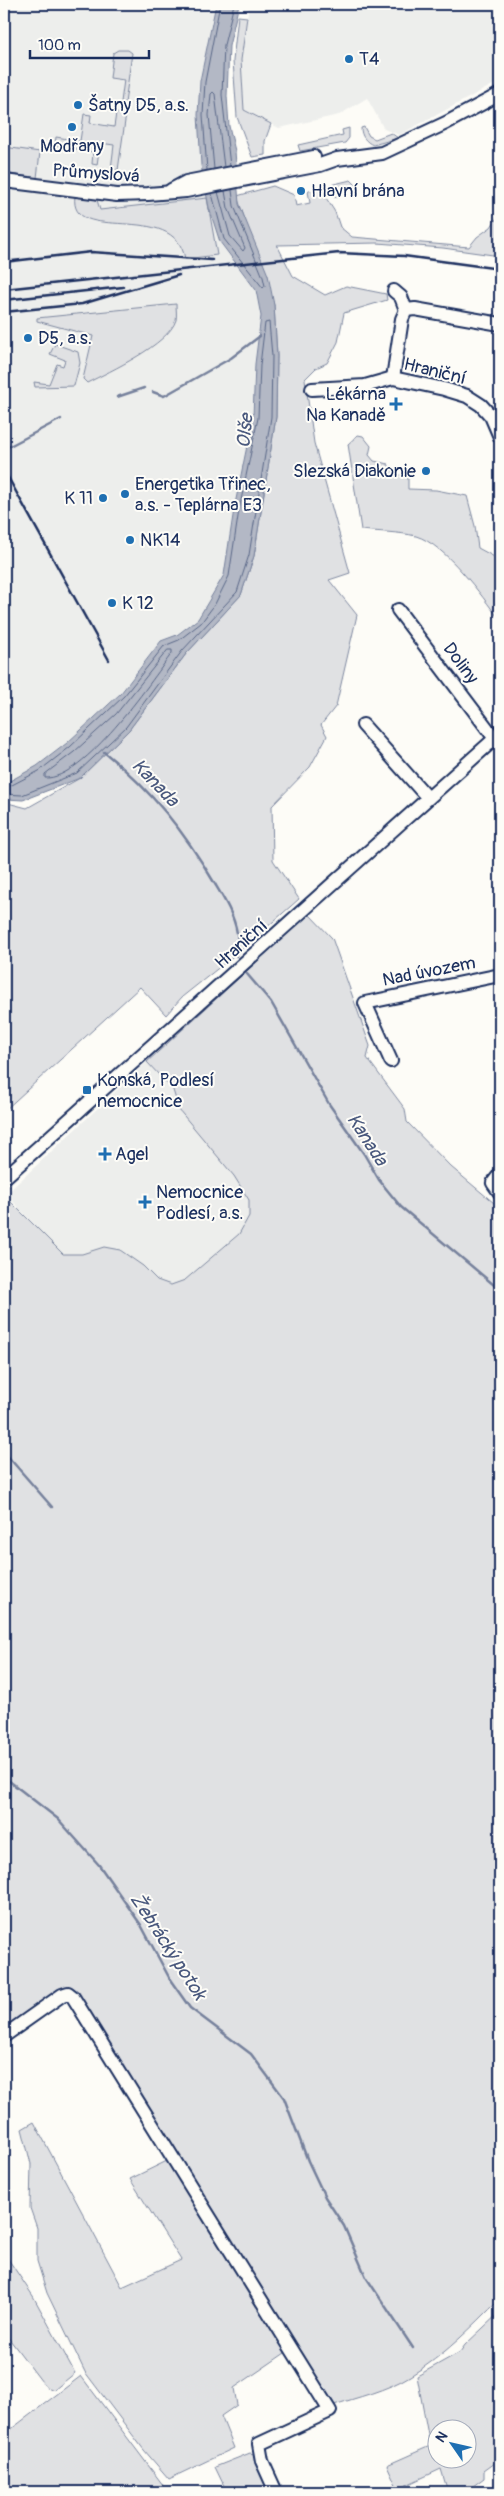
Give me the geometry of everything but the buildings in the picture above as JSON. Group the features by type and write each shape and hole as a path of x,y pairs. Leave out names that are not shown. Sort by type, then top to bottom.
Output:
{"street":[{"name":"Průmyslová","path":"4,181 117,194 168,191 269,170 382,153 446,123 500,94"},
{"path":"394,291 411,310 500,324"},
{"path":"393,378 400,326 411,310"},
{"name":"Hraniční","path":"312,389 365,386 393,378 467,396 490,416 500,437"},
{"name":"Doliny","path":"398,610 499,739"},
{"path":"364,725 428,798"},
{"name":"Hraniční","path":"4,1178 428,798 499,739"},
{"name":"Nad úvozem","path":"391,1061 364,1003 500,975"},
{"path":"4,2036 62,1995 68,1993 73,1997 330,2411 259,2444 262,2461 276,2492"}],"shaded area":[{"path":"4,4 216,4 200,81 198,115 201,165 209,207 241,268 256,290 261,316 255,364 253,417 234,509 224,575 210,602 198,619 177,635 161,641 120,693 67,743 37,766 8,782 4,780"},
{"path":"249,4 500,4 500,81 399,135 384,129 367,98 339,115 279,128 244,110 241,60"},
{"path":"238,16 247,17 241,60 244,110 271,124 265,141 265,155 252,157 237,117 233,61"},
{"path":"118,50 128,50 132,53 125,103 121,102 124,80 110,78 113,53"},
{"path":"116,113 126,114 118,170 111,169 114,145 100,143 97,165 92,164 93,152 55,145 56,137 80,141 84,114 91,115 90,123 114,127"},
{"path":"364,127 369,136 375,139 391,133 398,138 373,145 363,136 361,128"},
{"path":"349,128 349,138 345,143 300,151 298,145 343,135 342,130"},
{"path":"4,147 40,152 37,178 4,173"},
{"path":"351,180 358,187 348,189 336,198 328,189 330,185"},
{"path":"273,186 294,195 296,206 310,203 308,191 321,190 335,212 340,227 352,237 469,247 477,237 491,227 500,213 500,256 443,248 377,243 277,245 293,276 325,295 346,286 386,294 387,300 344,313 338,342 327,363 316,368 305,379 314,443 350,573 329,580 357,615 336,706 321,725 327,736 310,767 272,806 273,860 299,899 241,950 182,997 166,1015 140,987 4,1111 4,802 27,808 80,778 129,730 186,654 241,595 254,556 276,417 277,356 274,305 237,196"},
{"path":"75,196 97,200 100,210 207,198 217,255 185,259 177,241 163,231 144,226 88,219 77,211"},
{"path":"176,304 176,320 162,339 137,356 87,383 83,379 93,336 37,321 37,318"},
{"path":"55,344 78,352 80,363 74,386 35,387 34,382 49,384 57,364 63,366 65,360 50,354"},
{"path":"358,435 363,436 371,446 369,455 374,461 388,464 395,475 402,475 408,478 408,489 436,490 467,496 475,526 478,548 500,560 500,620 451,560 427,541 416,536 361,530 348,444"},
{"path":"309,914 332,938 370,1046 367,1058 405,1109 407,1122 451,1167 500,1208 500,2299 446,2350 410,2376 382,2390 331,2406 69,1986 4,2031 4,1195 63,1254 82,1254 104,1247 120,1250 143,1266 157,1280 171,1285 185,1280 239,1234 249,1216 249,1200 234,1176 179,1110 173,1090 147,1062"},
{"name":"Nemocnice Podlesí, a.s.","path":"147,1062 283,1210 142,1341 6,1194"},
{"path":"34,2122 122,2287 181,2260 130,2179 169,2160 284,2347 285,2353 234,2388 237,2405 221,2416 234,2448 169,2479 144,2450 85,2372 47,2293 37,2261 37,2228 30,2208 31,2164 22,2129"},
{"path":"4,2253 33,2296 75,2373 54,2390 45,2386 4,2332"},
{"path":"500,2312 500,2454 496,2458 495,2463 484,2471 484,2478 465,2492 448,2492 441,2469 398,2489 387,2465 426,2448 426,2468 476,2468 476,2418 426,2418 426,2424 417,2376 460,2352"},
{"path":"81,2376 163,2485 152,2492 4,2492 4,2424 10,2430"},
{"path":"250,2453 254,2454 273,2492 227,2492 215,2467"}],"water":[{"path":"216,4 239,4 229,46 227,96 229,126 235,151 239,204 268,275 274,305 277,356 276,417 254,556 241,595 186,654 129,730 80,778 23,800 6,799 4,798 4,781 8,782 37,766 67,743 121,693 161,641 177,635 198,619 224,575 234,509 253,417 255,364 261,316 256,290 220,242 209,208 201,165 198,115 200,81"}],"waterway":[{"path":"153,392 164,396 231,358 260,336"},
{"path":"117,397 144,388"},
{"path":"4,449 61,419"},
{"name":"Kanada","path":"104,752 152,797 191,846 225,901 234,920 238,936 236,956"},
{"name":"Kanada","path":"247,974 271,1002 329,1104 364,1154 379,1180 401,1207 500,1290"},
{"path":"4,1452 52,1507"},
{"name":"Žebrácký potok","path":"4,1777 58,1819 99,1865 141,1925 171,1981 190,2008 251,2054 284,2098 308,2161 325,2197 344,2226 366,2277 413,2348"}],"railway":[{"path":"4,262 91,252 212,260"},
{"path":"4,289 339,253 404,256 500,269"},
{"path":"4,312 82,304 179,275"},
{"path":"4,300 123,287"},
{"path":"4,470 109,660"}],"place":[{"name":"T4","path":"349,59"},
{"name":"Šatny D5, a.s.","path":"78,105"},
{"name":"Modřany","path":"72,127"},
{"name":"Hlavní brána","path":"301,191"},
{"name":"D5, a.s.","path":"28,338"},
{"name":"Lékárna Na Kanadě","path":"396,404"},
{"name":"Slezská Diakonie","path":"426,471"},
{"name":"Energetika Třinec, a.s. - Teplárna E3","path":"125,494"},
{"name":"K 11","path":"103,498"},
{"name":"NK14","path":"130,540"},
{"name":"K 12","path":"112,603"},
{"name":"Konská, Podlesí nemocnice","path":"87,1090"},
{"name":"Agel","path":"105,1154"},
{"name":"Nemocnice Podlesí, a.s.","path":"145,1202"}],"water label":[{"name":"Olše","path":"244,431"}]}
